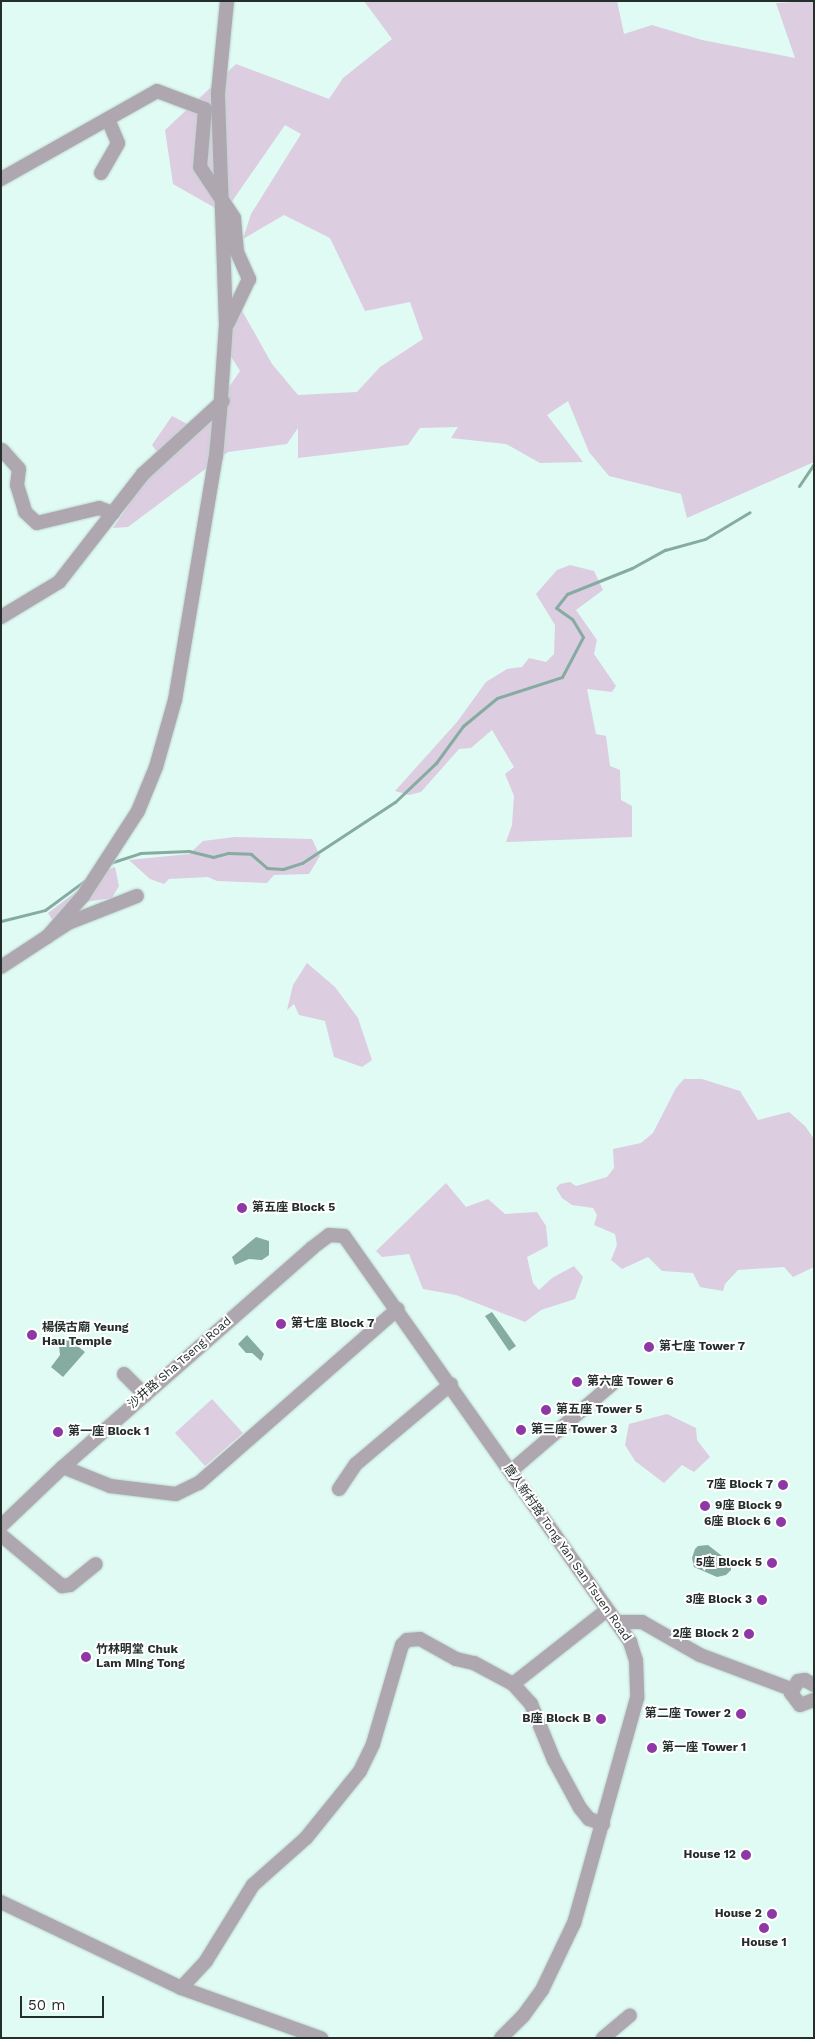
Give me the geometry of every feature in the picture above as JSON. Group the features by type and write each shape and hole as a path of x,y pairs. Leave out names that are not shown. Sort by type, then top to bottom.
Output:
{"street":[{"path":"47,937 83,896 110,858 147,789 170,723 216,456 226,325 219,74 227,1"},
{"path":"1,179 157,92 205,109 200,167 234,218 237,252 249,279 226,326 228,376 224,400 143,474 59,582 1,617"},
{"path":"101,173 118,143 108,119"},
{"path":"2,450 19,469 17,485 25,512 37,523 99,508 113,513"},
{"path":"1,967 68,923 137,896"},
{"name":"沙井路 Sha Tseng Road","path":"1,1526 63,1468 323,1239 329,1235 344,1236"},
{"name":"唐人新村路 Tong Yan San Tsuen Road","path":"344,1236 398,1309 608,1610 634,1651 638,1688 587,1884 562,1951 532,2005 501,2038"},
{"path":"63,1468 110,1486 176,1494 199,1483 398,1309"},
{"path":"124,1374 145,1395"},
{"path":"339,1489 356,1464 450,1384"},
{"path":"511,1471 612,1384"},
{"path":"1,1534 62,1586 70,1585 96,1564"},
{"path":"513,1684 608,1610"},
{"path":"616,1622 642,1622 700,1655 791,1689 796,1703 804,1705 814,1700"},
{"path":"181,1988 206,1961 253,1885 306,1838 360,1771 373,1744 402,1646 407,1640 420,1639 456,1659 474,1663 513,1684 531,1704 554,1760 580,1808 590,1819 603,1824"},
{"path":"791,1689 801,1680 814,1685"},
{"path":"1,1902 181,1988 321,2038"},
{"path":"603,2038 630,2016"}],"shaded area":[{"path":"364,1 617,1 624,34 652,25 702,40 795,58 776,3 814,1 814,462 687,518 681,494 609,476 589,452 568,401 547,415 583,462 540,463 506,444 451,438 458,427 420,428 408,445 298,458 298,428 287,444 228,452 128,527 113,528 161,457 152,445 172,416 199,430 240,371 221,340 241,309 272,364 298,395 357,392 380,367 423,339 410,302 365,311 330,238 284,215 243,239 251,214 301,134 285,125 224,213 173,184 165,130 236,64 329,99 343,78 392,39"},
{"path":"570,565 594,571 603,590 576,610 597,640 594,654 616,686 612,692 587,689 596,734 606,736 610,766 620,770 621,800 632,806 632,837 506,842 512,825 514,796 505,774 514,767 492,730 471,748 459,749 421,792 409,795 395,791 457,722 486,682 507,669 522,667 529,658 546,662 554,654 555,625 536,594 557,570"},
{"path":"235,837 312,839 320,856 309,874 274,875 267,883 217,881 208,877 169,879 164,884 150,879 129,860 189,854 203,841"},
{"path":"115,867 119,886 112,898 85,902 79,911 55,924 48,913 102,872"},
{"path":"307,963 335,987 358,1018 372,1060 362,1067 334,1057 325,1021 299,1015 294,1004 287,1010 293,985"},
{"path":"684,1079 702,1079 740,1091 758,1120 789,1112 805,1126 814,1139 814,1267 793,1277 784,1267 738,1270 725,1284 723,1291 700,1287 693,1273 662,1271 648,1257 622,1269 611,1260 617,1245 615,1234 594,1225 597,1215 593,1208 572,1205 562,1198 556,1188 560,1184 570,1182 576,1186 607,1177 614,1168 613,1149 641,1143 653,1133 676,1088"},
{"path":"446,1183 466,1207 488,1199 505,1214 537,1212 546,1226 548,1246 527,1257 533,1283 539,1290 552,1278 574,1266 583,1277 575,1299 541,1310 525,1322 456,1295 423,1289 409,1254 382,1257 376,1251"},
{"path":"256,1237 269,1241 269,1255 262,1260 249,1259 235,1265 232,1257"},
{"path":"492,1312 516,1346 509,1351 485,1316"},
{"path":"247,1335 264,1354 261,1361 252,1353 246,1353 238,1344"},
{"path":"63,1340 70,1340 85,1352 63,1377 51,1367 60,1355 59,1346"},
{"path":"212,1399 243,1433 205,1466 175,1433"},
{"path":"667,1414 696,1428 697,1440 710,1457 694,1472 682,1465 664,1483 635,1461 625,1445 629,1424"},
{"path":"708,1545 731,1563 731,1570 726,1575 717,1577 694,1567 692,1558 695,1549 698,1546"}],"waterway":[{"path":"799,486 814,464"},
{"path":"110,863 140,853 189,851 213,857 228,853 251,854 267,868 283,869 302,863 395,802 436,763 463,726 497,698 562,677 583,637 572,619 556,608 567,594 632,568 665,550 705,539 750,512"},
{"path":"1,921 45,910 87,879"}],"place":[{"name":"第五座 Block 5","path":"242,1208"},
{"name":"第七座 Block 7","path":"281,1324"},
{"name":"楊侯古廟 Yeung Hau Temple","path":"32,1335"},
{"name":"第七座 Tower 7","path":"649,1347"},
{"name":"第六座 Tower 6","path":"577,1382"},
{"name":"第五座 Tower 5","path":"546,1410"},
{"name":"第三座 Tower 3","path":"521,1430"},
{"name":"第一座 Block 1","path":"58,1432"},
{"name":"7座 Block 7","path":"783,1485"},
{"name":"9座 Block 9","path":"705,1506"},
{"name":"6座 Block 6","path":"781,1522"},
{"name":"5座 Block 5","path":"772,1563"},
{"name":"3座 Block 3","path":"762,1600"},
{"name":"2座 Block 2","path":"749,1634"},
{"name":"竹林明堂 Chuk Lam Ming Tong","path":"86,1657"},
{"name":"第二座 Tower 2","path":"741,1714"},
{"name":"B座 Block B","path":"601,1719"},
{"name":"第一座 Tower 1","path":"652,1748"},
{"name":"House 12","path":"746,1855"},
{"name":"House 2","path":"772,1914"},
{"name":"House 1","path":"764,1928"}]}
